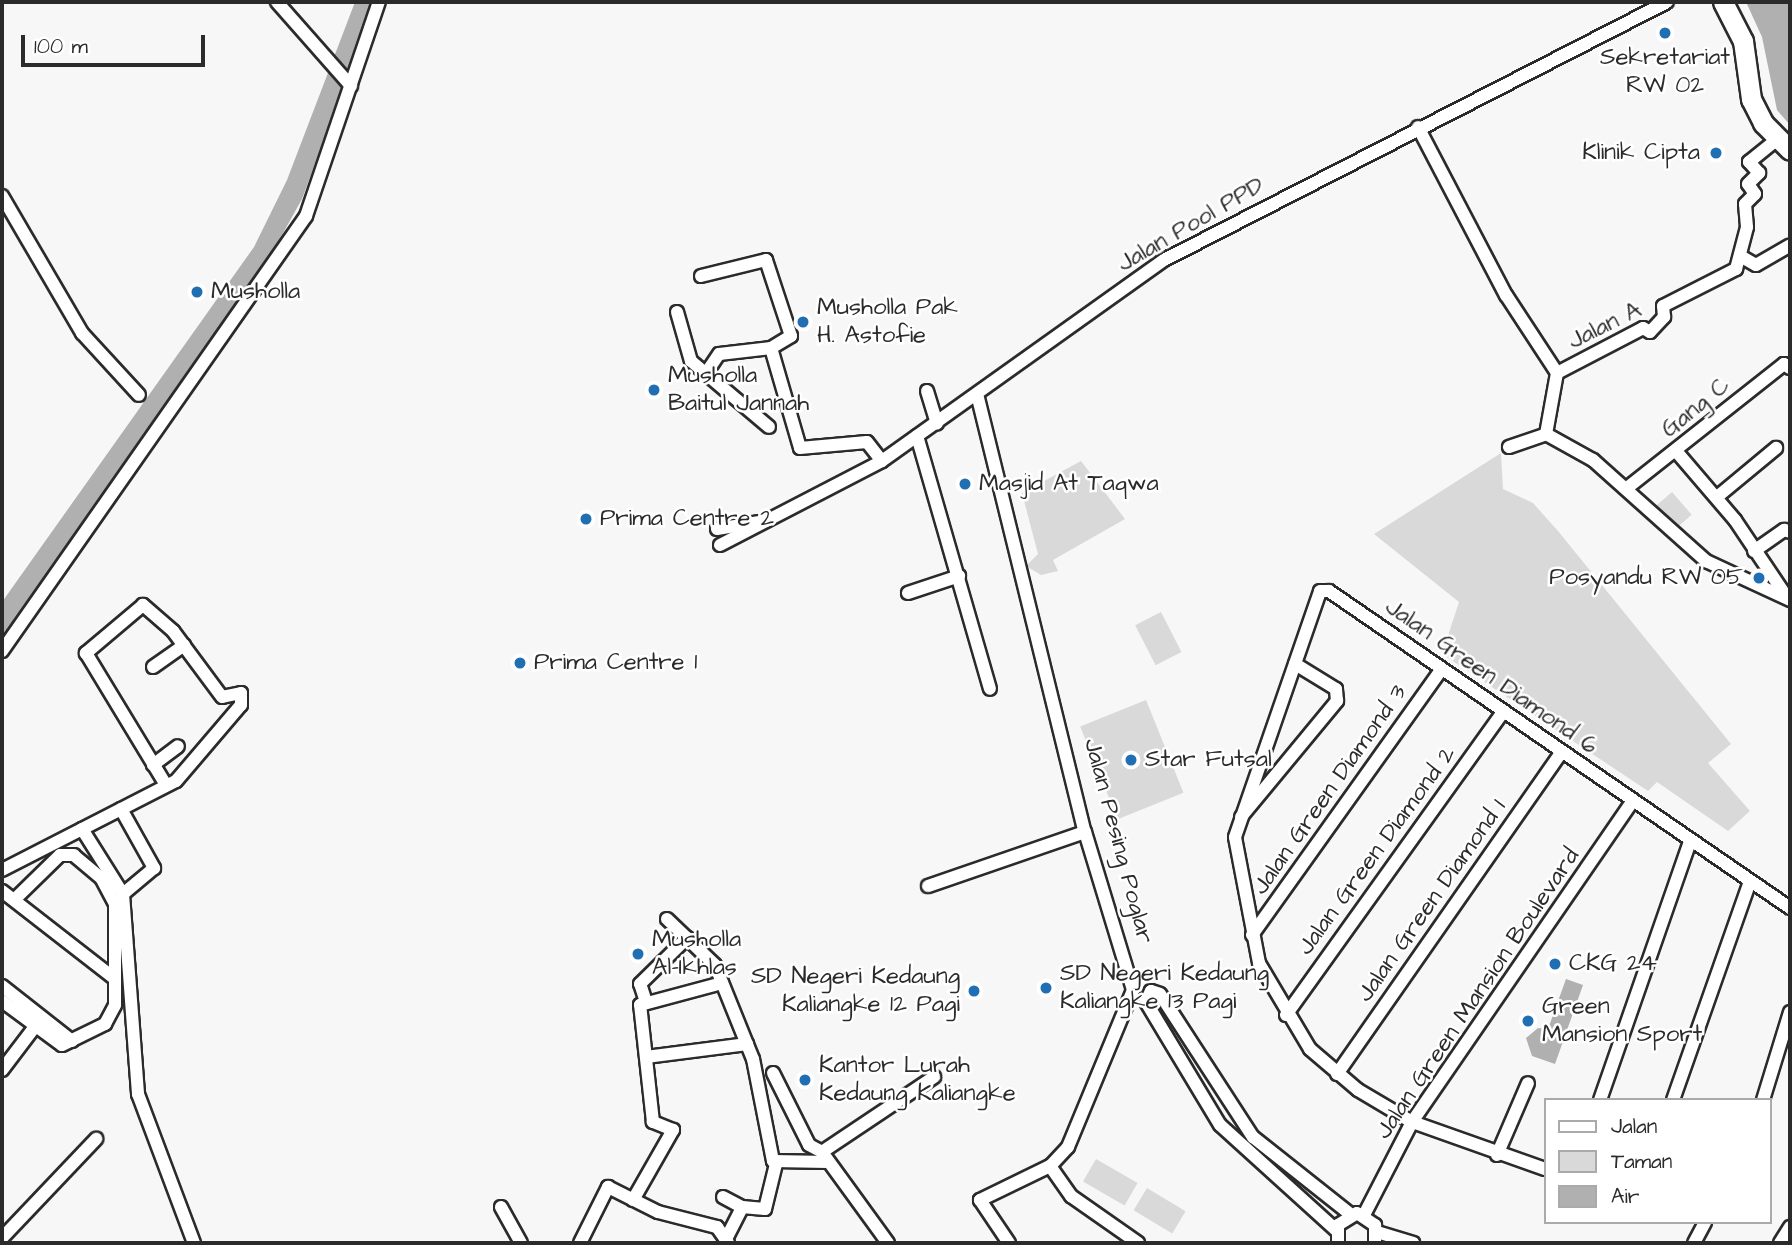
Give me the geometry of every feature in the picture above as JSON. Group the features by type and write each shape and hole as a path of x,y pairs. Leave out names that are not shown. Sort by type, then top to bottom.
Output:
{"street":[{"path":"277,2 347,82"},
{"path":"2,650 292,239 317,191 347,82 379,2"},
{"name":"Jalan Pool PPD","path":"720,545 740,539 759,522 882,461 978,398 1164,260 1418,127 1667,2"},
{"path":"1723,2 1743,41 1751,99 1785,144 1749,162 1759,173 1748,184 1755,194 1745,206 1742,257 1756,265 1790,245"},
{"path":"1418,127 1506,295 1557,373 1546,434"},
{"path":"2,196 82,333 139,395"},
{"name":"Jalan A","path":"1557,373 1643,328 1650,332 1664,317 1662,307 1721,281 1742,257"},
{"path":"701,276 768,261 791,336 771,348 719,354 707,372"},
{"path":"677,312 691,361 769,427"},
{"path":"771,348 800,448 867,442 882,461"},
{"name":"Gang C","path":"1627,488 1676,452 1784,364 1790,368"},
{"path":"927,391 937,423"},
{"name":"Jalan Pesing Poglar","path":"978,398 1085,832 1133,990 1083,1123 1050,1166"},
{"path":"1509,447 1546,434"},
{"path":"1546,434 1627,488 1706,561 1788,598"},
{"path":"917,436 990,689"},
{"path":"1717,497 1776,448"},
{"path":"1676,452 1717,497 1788,598"},
{"name":"Jalan Pool PPD","path":"717,529 759,522"},
{"path":"1754,551 1784,530 1790,532"},
{"path":"908,593 959,576"},
{"name":"Jalan Green Diamond 6","path":"1294,664 1324,589 1790,908"},
{"path":"2,870 121,809 166,785 185,774 243,701 236,691 222,697 184,645 143,605 86,651 166,785"},
{"path":"153,667 184,645"},
{"path":"1241,817 1338,702 1336,689 1294,664 1241,817 1235,845 1252,935 1265,977 1286,1015 1337,1074 1412,1122 1497,1155 1544,1169"},
{"name":"Jalan Green Diamond 3","path":"1252,935 1442,668"},
{"name":"Jalan Green Diamond 2","path":"1286,1015 1503,712"},
{"path":"153,765 178,746"},
{"name":"Jalan Green Diamond 1","path":"1337,1074 1562,752"},
{"name":"Jalan Green Mansion Boulevard","path":"1364,1215 1412,1122 1633,801"},
{"path":"121,809 154,867 123,894"},
{"path":"82,829 123,894 138,1094 194,1243"},
{"path":"928,886 1085,832"},
{"path":"1601,1098 1690,841"},
{"path":"2,986 59,1044 72,1041 110,1020 115,979 115,904 104,881 76,857 56,856 14,900"},
{"path":"1674,1098 1750,881"},
{"path":"2,891 115,979"},
{"path":"667,919 713,961 747,1044 776,1164 765,1209 742,1207 723,1197"},
{"path":"646,1002 640,984 687,938"},
{"path":"633,1200 673,1130 654,1126 638,1011 646,1002 722,983"},
{"path":"1350,1214 1337,1237 1220,1125 1146,1002 1151,991 1160,994 1253,1137 1350,1214 1364,1215 1376,1238 1413,1243"},
{"path":"2,1001 38,1023"},
{"path":"1764,1098 1790,1012"},
{"path":"2,1070 38,1023"},
{"path":"646,1057 747,1044"},
{"path":"773,1073 809,1145 825,1157 883,1242"},
{"path":"776,1164 825,1157 933,1077"},
{"path":"1497,1155 1528,1083"},
{"path":"2,1238 96,1139"},
{"path":"1009,1243 980,1200 1050,1166 1068,1194 1135,1243"},
{"path":"580,1243 606,1188 671,1215 717,1227 727,1241"},
{"path":"501,1207 521,1243"},
{"path":"727,1241 742,1207"},
{"path":"1694,1243 1704,1224"},
{"path":"1780,1243 1790,1227"}],"green space":[{"path":"1501,453 1503,489 1533,503 1731,744 1708,763 1750,811 1728,831 1657,782 1648,791 1442,654 1459,602 1374,534"},
{"path":"1081,461 1125,519 1053,560 1058,571 1041,575 1026,566 1038,554 1022,493"},
{"path":"1672,492 1692,515 1676,528 1656,506"},
{"path":"1161,612 1181,652 1156,665 1135,625"},
{"name":"Star Futsal","path":"1146,700 1183,793 1118,819 1080,727"},
{"path":"1096,1159 1138,1183 1125,1206 1083,1182"},
{"path":"1147,1188 1186,1211 1172,1233 1134,1210"}],"water":[{"path":"355,2 375,2 302,199 262,271 2,638 2,602 254,247 287,180"},
{"path":"1746,2 1790,2 1790,125 1777,110 1762,37"},
{"path":"1566,979 1583,985 1555,1064 1532,1056 1526,1038 1538,1028 1548,1029"}],"place":[{"name":"Sekretariat RW 02","path":"1665,33"},
{"name":"Klinik Cipta","path":"1716,153"},
{"name":"Musholla","path":"197,292"},
{"name":"Musholla Pak H. Astofie","path":"803,322"},
{"name":"Musholla Baitul Jannah","path":"654,390"},
{"name":"Masjid At Taqwa","path":"965,484"},
{"name":"Prima Centre 2","path":"586,519"},
{"name":"Posyandu RW 05","path":"1759,578"},
{"name":"Prima Centre 1","path":"520,663"},
{"name":"Star Futsal","path":"1131,760"},
{"name":"Musholla Al-Ikhlas","path":"638,954"},
{"name":"CKG 24","path":"1555,964"},
{"name":"SD Negeri Kedaung Kaliangke 13 Pagi","path":"1046,988"},
{"name":"SD Negeri Kedaung Kaliangke 12 Pagi","path":"974,991"},
{"name":"Green Mansion Sport","path":"1528,1021"},
{"name":"Kantor Lurah Kedaung Kaliangke","path":"805,1080"}]}
